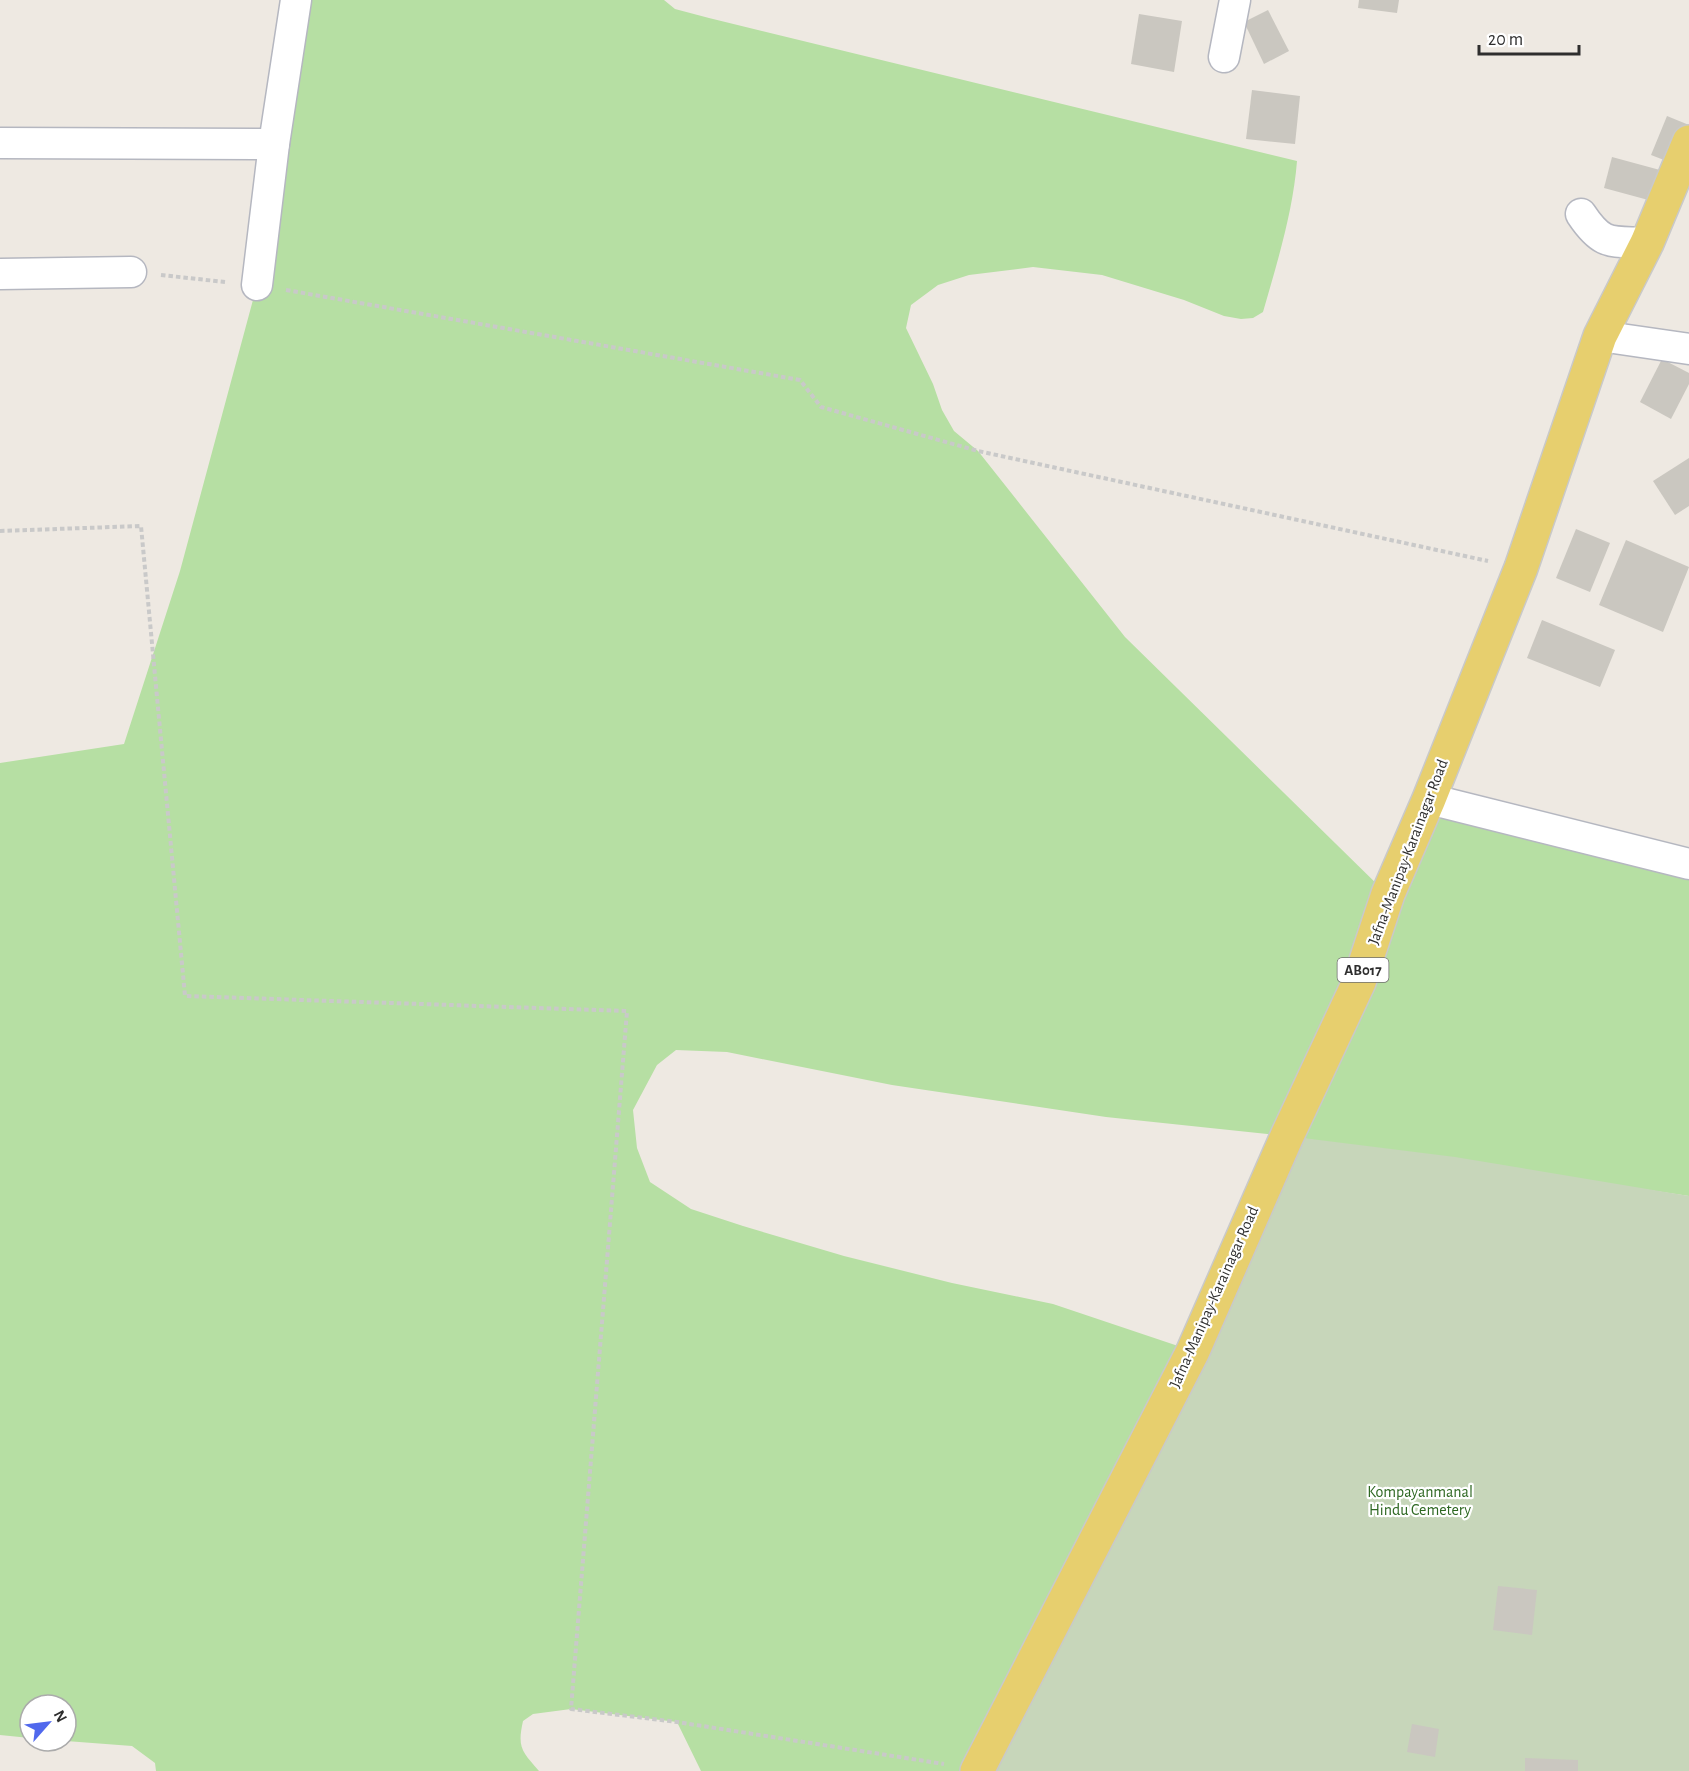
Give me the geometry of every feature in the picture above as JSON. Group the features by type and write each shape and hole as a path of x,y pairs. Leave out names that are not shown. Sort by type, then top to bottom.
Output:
{"main road":[{"name":"Jafna-Manipay-Karainagar Road","path":"977,1770 1192,1351 1287,1136 1359,982 1388,894 1429,799 1521,568 1600,336 1647,243 1689,142"}],"street":[{"path":"256,285 296,0"},
{"path":"1224,57 1235,0"},
{"path":"0,143 274,144"},
{"path":"1581,214 1592,231 1608,241 1647,243"},
{"path":"0,274 131,272"},
{"path":"1600,336 1689,349"},
{"path":"1429,799 1689,864"}],"path":[{"path":"131,272 256,285 800,380 821,407 978,451 1521,568"},
{"path":"0,531 141,526 185,996 627,1011 572,1709 677,1722 977,1770"}],"green space":[{"path":"296,0 664,0 675,9 709,18 1297,161 1288,218 1274,275 1263,312 1253,318 1241,319 1224,316 1184,300 1102,275 1033,267 969,275 938,285 911,305 906,328 933,384 942,410 954,431 978,451 1125,637 1387,894 1429,799 1689,864 1689,1196 1287,1136 1106,1117 892,1085 727,1052 676,1050 657,1065 633,1110 637,1148 650,1182 691,1209 844,1256 952,1283 1053,1304 1193,1351 977,1771 701,1771 677,1722 571,1709 533,1714 523,1721 522,1749 539,1771 156,1771 155,1763 132,1746 78,1742 78,1693 18,1693 18,1737 0,1735 0,763 124,744 180,571 257,285"},
{"name":"Kompayanmanal Hindu Cemetery","path":"1287,1136 1455,1157 1689,1196 1689,1771 982,1771"}],"building":[{"path":"1359,0 1399,0 1397,13 1358,8"},
{"path":"1268,10 1289,51 1264,64 1244,22"},
{"path":"1139,14 1182,21 1174,72 1131,64"},
{"path":"1252,90 1300,96 1295,144 1246,139"},
{"path":"1667,116 1689,125 1689,135 1677,165 1651,155"},
{"path":"1612,157 1671,173 1663,204 1604,188"},
{"path":"1662,359 1689,373 1689,384 1671,419 1640,402"},
{"path":"1689,458 1689,506 1675,515 1653,481"},
{"path":"1576,529 1610,543 1590,592 1556,578"},
{"path":"1626,540 1689,567 1663,632 1599,605"},
{"path":"1542,620 1615,650 1600,687 1527,658"},
{"path":"1498,1586 1537,1590 1532,1635 1493,1630"},
{"path":"1412,1724 1439,1729 1435,1757 1407,1752"},
{"path":"1525,1758 1578,1760 1578,1771 1525,1771"}]}
